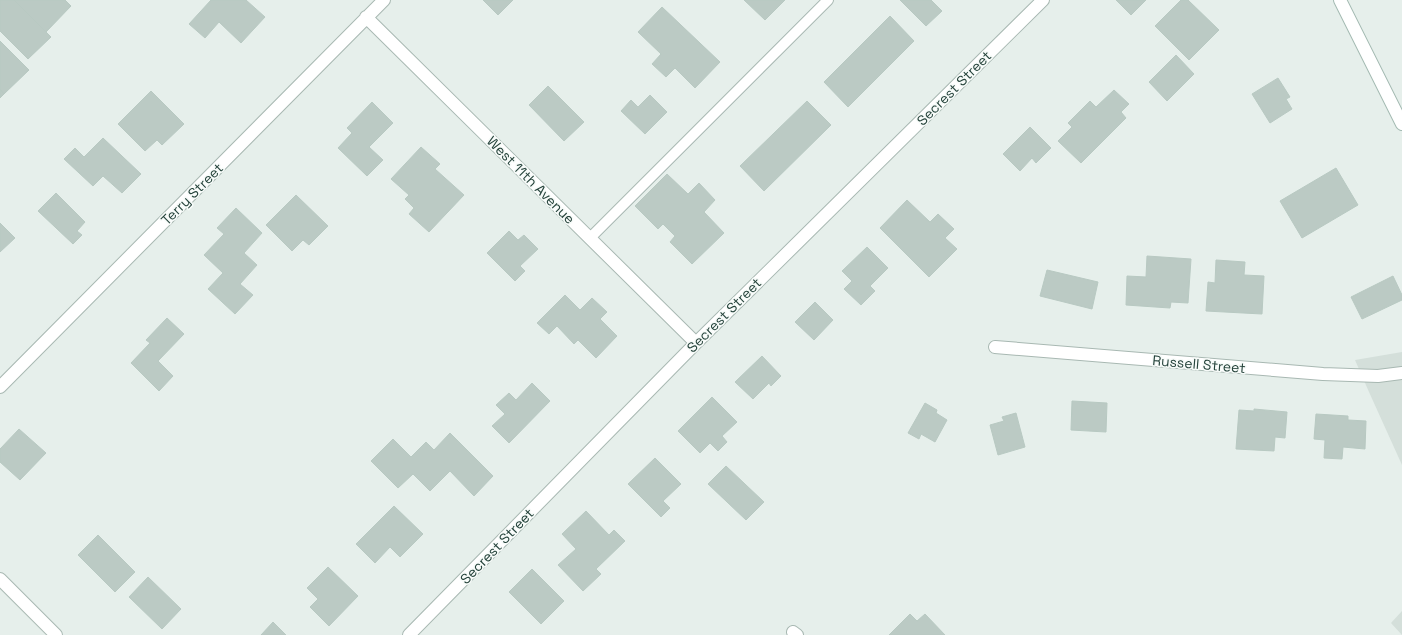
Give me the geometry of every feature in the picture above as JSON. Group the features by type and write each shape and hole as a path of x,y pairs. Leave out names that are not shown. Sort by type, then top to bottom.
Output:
{"street":[{"name":"Terry Street","path":"0,388 384,0"},
{"name":"Secrest Street","path":"410,635 696,343 1043,0"},
{"path":"1340,0 1402,124"},
{"name":"West 11th Avenue","path":"366,17 696,343"},
{"name":"Russell Street","path":"995,347 1323,374 1378,376 1402,373"},
{"path":"0,579 56,635"}],"lane":[{"path":"590,238 828,0"}],"shaded area":[{"path":"1402,352 1402,465 1355,360"},
{"path":"1402,611 1402,635 1391,623"}],"building":[{"path":"0,0 14,0 51,37 28,59 0,31"},
{"path":"14,0 65,0 71,6 46,32"},
{"path":"211,0 246,0 265,17 241,43 219,22 205,38 189,24"},
{"path":"483,0 513,0 498,15"},
{"path":"744,0 785,0 765,20"},
{"path":"900,0 931,0 942,11 926,26"},
{"path":"1116,0 1146,0 1131,15"},
{"path":"1181,0 1188,0 1219,30 1189,60 1155,26"},
{"path":"662,7 720,62 695,88 675,68 666,77 652,64 661,54 638,32"},
{"path":"890,16 914,41 848,107 824,82"},
{"path":"0,41 29,70 4,94 0,89"},
{"path":"1176,55 1194,74 1167,101 1149,82"},
{"path":"1278,78 1290,97 1286,99 1292,109 1270,123 1252,94"},
{"path":"548,86 584,122 564,141 529,105"},
{"path":"0,89 4,94 0,98"},
{"path":"1114,90 1129,104 1121,112 1126,118 1081,163 1058,141 1072,127 1068,123 1090,101 1096,107"},
{"path":"151,91 184,124 162,145 157,140 145,151 118,124"},
{"path":"650,95 667,112 645,134 621,111 631,100 638,107"},
{"path":"807,101 831,125 764,191 740,166"},
{"path":"372,102 393,123 369,147 383,160 367,176 338,148 352,133 347,128"},
{"path":"1030,127 1051,148 1036,163 1032,158 1020,171 1003,154"},
{"path":"103,138 141,174 122,193 103,176 93,186 64,159 75,148 84,157"},
{"path":"421,147 440,164 435,169 464,195 429,232 409,214 414,208 405,199 409,195 391,179"},
{"path":"1336,168 1358,205 1302,238 1280,201"},
{"path":"667,174 688,194 699,183 715,200 704,212 724,233 692,264 670,242 675,236 663,224 658,229 635,206"},
{"path":"56,193 85,222 77,231 82,235 73,244 38,211"},
{"path":"296,195 328,226 309,245 303,240 292,251 266,225"},
{"path":"907,200 930,222 938,214 954,229 945,238 957,249 929,277 880,228"},
{"path":"236,208 262,233 244,253 257,265 240,284 253,295 235,314 208,289 223,273 204,255 224,234 217,228"},
{"path":"0,223 15,238 0,252"},
{"path":"509,231 518,240 524,235 538,249 520,266 525,271 515,281 487,253"},
{"path":"867,247 888,268 870,286 875,291 861,305 844,289 852,281 842,271"},
{"path":"1147,256 1191,259 1188,303 1171,302 1170,308 1126,305 1127,276 1146,277"},
{"path":"1216,260 1245,262 1244,275 1264,276 1262,314 1206,311 1208,282 1215,283"},
{"path":"1047,270 1098,282 1092,309 1040,296"},
{"path":"1393,276 1402,295 1402,300 1362,319 1351,297"},
{"path":"565,295 580,310 592,298 607,312 600,319 617,336 596,358 578,340 574,344 557,326 549,334 537,323"},
{"path":"815,302 833,320 814,340 795,322"},
{"path":"167,318 184,334 158,361 173,376 159,391 131,363 150,343 146,340"},
{"path":"762,356 781,376 771,386 769,383 753,399 735,382"},
{"path":"532,383 550,401 509,443 492,426 505,414 496,405 509,393 516,400"},
{"path":"712,397 737,422 722,436 727,442 718,451 710,443 700,453 678,431"},
{"path":"1072,401 1107,403 1106,432 1071,430"},
{"path":"925,403 937,410 936,413 947,420 935,442 921,434 919,439 908,433"},
{"path":"1254,409 1287,412 1285,438 1275,437 1274,451 1236,449 1239,410 1254,411"},
{"path":"1016,413 1025,447 998,455 990,425 1004,421 1002,417"},
{"path":"1316,414 1348,416 1348,420 1366,421 1365,449 1343,447 1342,459 1324,458 1325,440 1314,439"},
{"path":"19,429 46,453 20,480 0,462 0,449"},
{"path":"450,433 493,476 474,496 450,471 430,491 413,474 398,488 371,461 393,439 411,457 426,442 434,450"},
{"path":"655,458 681,484 663,501 670,508 661,517 628,484"},
{"path":"726,466 764,502 746,520 708,484"},
{"path":"394,506 423,534 400,557 390,547 375,563 356,544"},
{"path":"586,511 609,535 614,530 625,541 596,569 601,574 583,591 558,565 576,549 562,534"},
{"path":"98,535 135,572 115,592 78,555"},
{"path":"328,567 358,596 329,626 310,607 318,599 307,588"},
{"path":"532,569 564,601 541,624 509,592"},
{"path":"148,577 181,609 162,629 129,597"},
{"path":"910,614 917,621 925,614 945,635 889,635"},
{"path":"273,622 286,635 261,635"}]}
